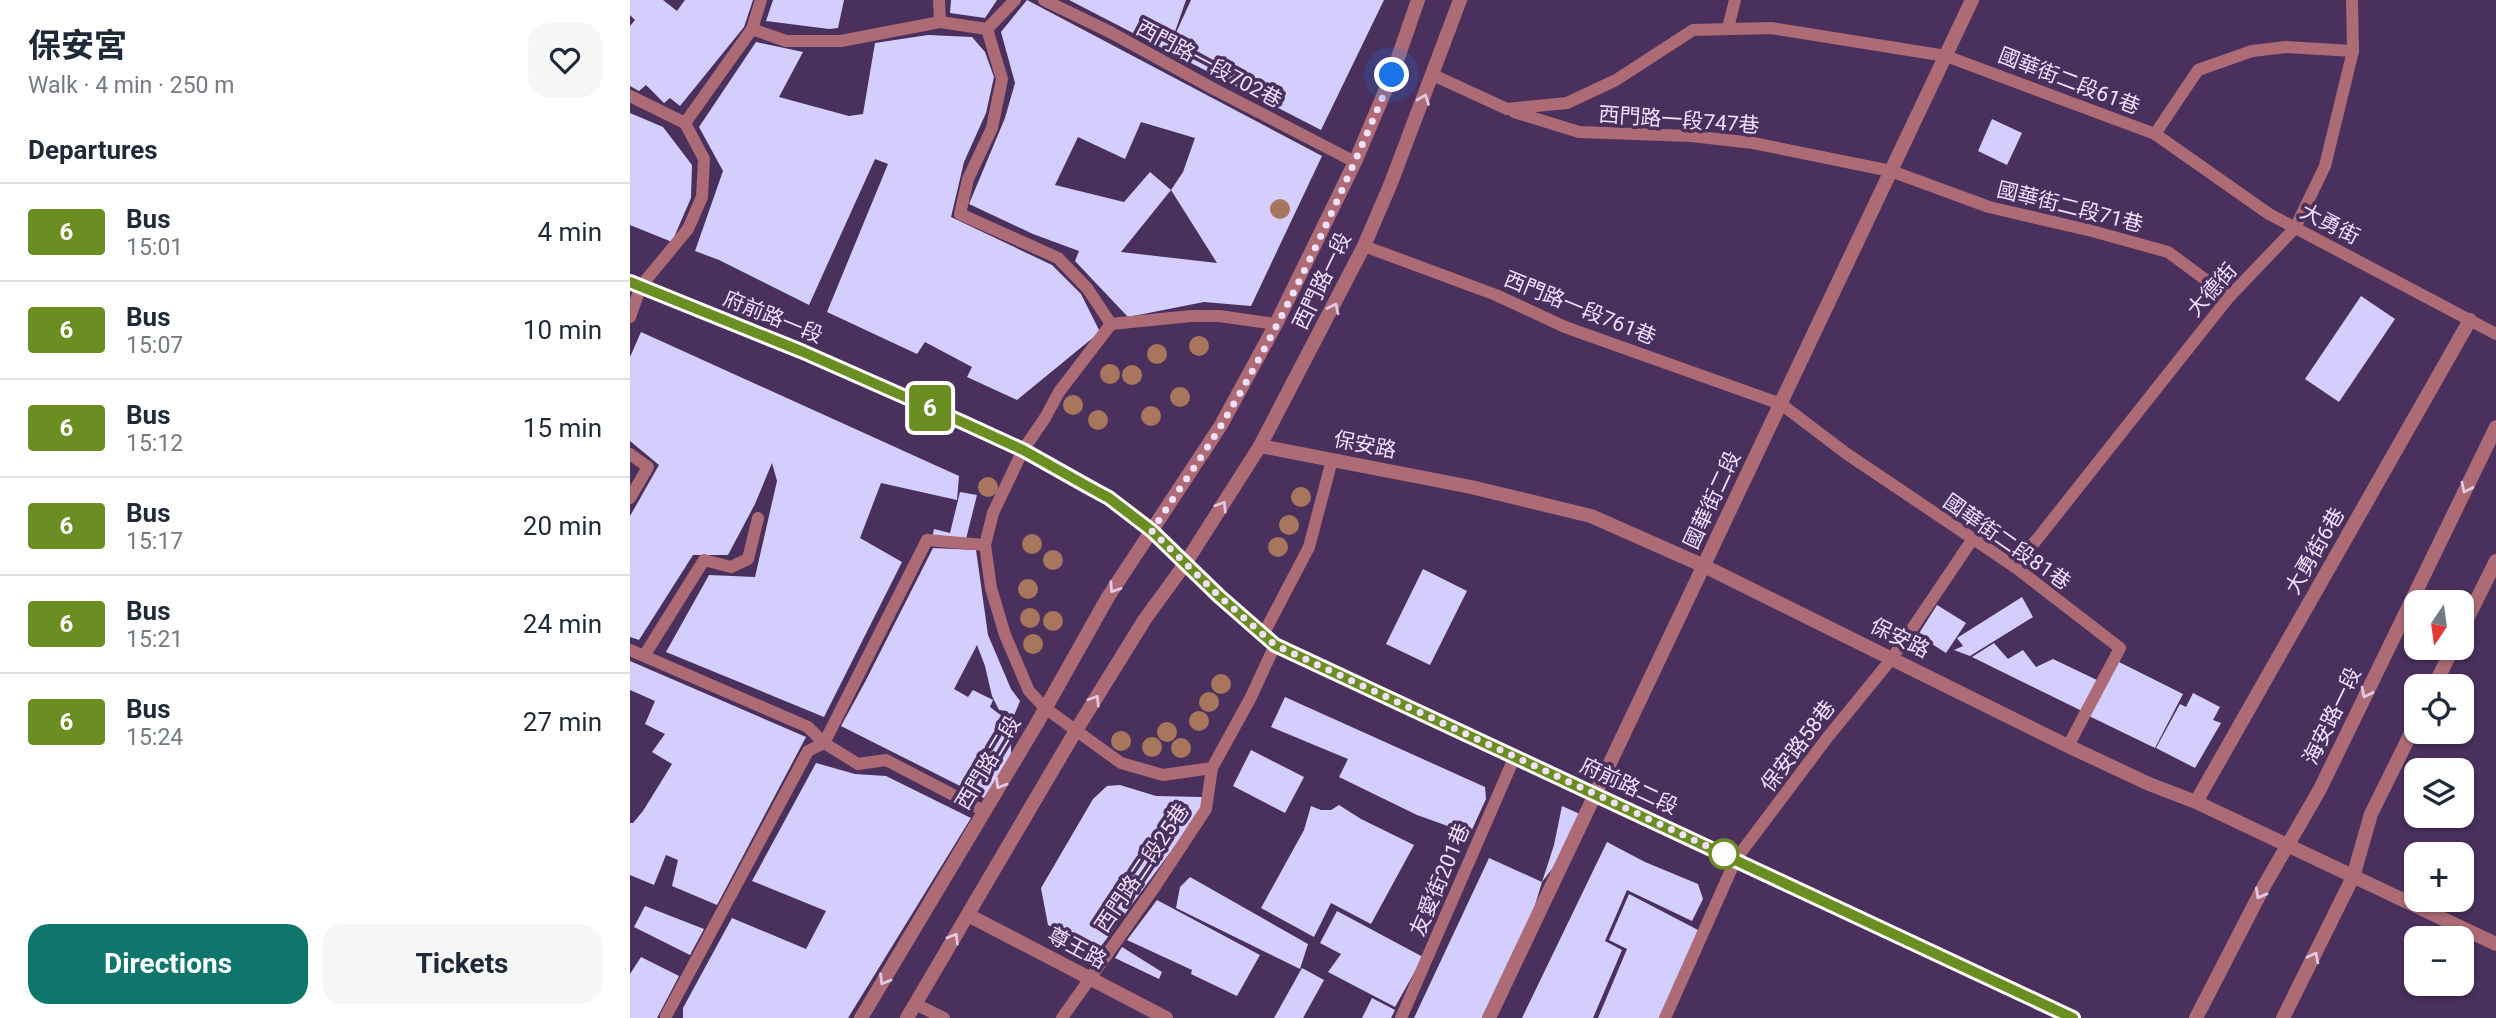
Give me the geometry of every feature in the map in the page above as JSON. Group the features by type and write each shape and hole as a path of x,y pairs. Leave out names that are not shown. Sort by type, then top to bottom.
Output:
{"main road":[{"name":"府前路一段","path":"635,284 801,351 1023,450 1109,498 1152,531 1185,564"},
{"name":"府前路二段","path":"1185,564 1275,645 2074,1018"}],"street":[{"name":"西門路一段","path":"1152,531 1221,425 1276,324 1355,162 1392,75 1418,0"},
{"name":"西門路一段","path":"1185,564 1260,446 1364,246 1461,0"},
{"name":"國華街二段","path":"1489,1018 1972,0"},
{"name":"大勇街6巷","path":"2196,802 2470,320"},
{"name":"海安路一段","path":"2196,1018 2264,886 2320,789 2496,427"},
{"name":"保安路","path":"1260,446 1471,487 1591,516 1704,566 1893,657 2068,746 2149,784 2196,802 2496,944"},
{"name":"西門路二段","path":"861,1018 1108,597 1152,531"},
{"path":"2474,605 2496,561"},
{"path":"907,1018 1075,732 1146,619 1185,564"},
{"path":"2283,1018 2353,877 2371,814 2406,744"},
{"name":"尊王路","path":"968,915 1166,1018"}],"lane":[{"path":"685,123 752,29 761,0"},
{"path":"939,0 940,22"},
{"path":"987,29 1015,0"},
{"name":"西門路一段702巷","path":"1044,0 1110,32 1355,162"},
{"path":"1728,27 1735,0"},
{"name":"大德街","path":"2015,567 2229,297 2295,228 2325,166 2353,51 2352,0"},
{"path":"752,29 786,41 841,41 940,22 987,29"},
{"name":"國華街二段61巷","path":"1507,109 1567,103 1616,80 1693,30 1728,27 1771,28 1946,55 2155,134 2198,70 2252,51 2286,47 2353,51"},
{"path":"987,29 1002,79 992,128 968,179 960,214 1058,258 1087,288 1111,324"},
{"name":"西門路一段747巷","path":"1433,75 1507,109 1579,132 1691,136 1753,143 1891,171"},
{"path":"630,96 685,123 704,159 702,197 688,229 635,284 630,317"},
{"name":"大勇街","path":"2155,134 2269,214 2496,334"},
{"name":"國華街二段71巷","path":"1891,171 1989,207 2168,252 2229,297"},
{"name":"西門路一段761巷","path":"1364,246 1496,295 1565,327 1781,404"},
{"path":"1275,645 1212,768 1163,775 1121,763 1075,732 1029,691 1005,635 991,588 985,545 993,513 1023,450 1059,392 1111,324 1219,316 1276,324"},
{"name":"國華街二段81巷","path":"1781,404 1847,454 2015,567 2120,648 2068,746"},
{"path":"630,454 649,467 630,498"},
{"path":"1263,635 1309,547 1332,460"},
{"path":"644,656 704,560 731,567 748,559 758,518"},
{"path":"666,1018 808,751 824,743 927,540 985,545"},
{"name":"保安路58巷","path":"1665,1018 1735,859 1893,657 1972,540"},
{"path":"630,650 808,727 824,743 858,764 886,760 984,811"},
{"name":"友愛街201巷","path":"1402,1018 1515,756"},
{"name":"西門路二段25巷","path":"1062,1018 1206,809 1212,768"},
{"path":"915,1004 944,1018"}],"building":[{"path":"630,0 663,0 677,11 685,0 753,0 744,27 680,106 670,98 664,103 646,85 639,91 630,86 630,26 635,20 630,15"},
{"path":"773,0 844,0 838,28 829,29 766,21"},
{"path":"951,0 997,0 985,18 950,13"},
{"path":"1027,0 1322,156 1251,306 1204,302 1128,317 1075,261 1079,251 1033,234 969,204 1005,118 1015,83 1001,32","holes":["1141,122 1195,138 1183,172 1171,190 1150,172 1124,202 1055,185 1078,137 1125,159","1171,190 1217,263 1121,252"]},
{"path":"1069,0 1186,0 1170,46 1191,0 1384,0 1321,130"},
{"path":"928,35 972,37 985,52 994,77 986,113 964,162 951,217 1052,265 1081,294 1100,332 1017,400 967,377 972,367 925,342 917,354 827,312 888,164 875,159 809,305 719,260 695,251 723,171 699,127 756,42 803,52 779,97 849,116 863,114 875,43"},
{"path":"630,113 663,127 692,165 691,198 672,242 630,225"},
{"path":"1992,119 2022,133 2007,165 1978,151"},
{"path":"2361,296 2395,319 2339,402 2305,379"},
{"path":"641,332 959,476 957,500 881,483 860,538 902,562 824,717 666,652 709,575 755,577 777,481 772,463 755,504 728,555 693,555 639,640 630,637 630,516 659,465 630,441 630,357"},
{"path":"960,492 977,495 964,547 931,543 934,529 950,533"},
{"path":"933,548 976,550 988,635 1011,689 1020,701 1013,718 1007,711 999,710 992,696 977,645 954,689 968,697 973,690 993,700 990,707 1002,716 1009,732 1011,746 1011,755 984,798 841,726"},
{"path":"1423,569 1467,591 1430,665 1386,644"},
{"path":"2022,597 2033,617 1970,656 1954,650 1963,646 1957,638"},
{"path":"1937,605 1966,623 1946,653 1918,635"},
{"path":"1994,643 2008,659 2023,650 2036,667 2053,659 2099,681 2082,711 1972,657"},
{"path":"630,661 806,737 717,905 672,886 678,860 666,855 654,885 630,875 630,823 643,811 672,764 652,752 665,734 645,724 655,701 630,690"},
{"path":"2117,661 2183,694 2155,748 2089,716"},
{"path":"2193,693 2220,707 2213,720 2221,723 2195,768 2156,748 2180,704 2186,707"},
{"path":"1285,697 1485,787 1486,799 1470,834 1417,815 1339,777 1348,759 1271,727"},
{"path":"1251,750 1304,777 1285,813 1233,786"},
{"path":"816,763 855,774 886,776 971,818 848,1018 683,1018 683,1008 732,918 806,949 826,911 752,881"},
{"path":"1120,785 1156,796 1202,797 1200,812 1099,949 1048,925 1041,888 1093,799 1107,786"},
{"path":"1339,805 1414,845 1371,924 1331,903 1314,937 1261,908 1304,830 1311,806 1331,810"},
{"path":"1562,806 1582,815 1566,851 1542,882 1554,845"},
{"path":"1607,842 1645,862 1698,884 1703,899 1692,921 1627,890 1605,941 1622,950 1593,1018 1522,1018"},
{"path":"1489,858 1542,882 1533,912 1485,1018 1414,1018"},
{"path":"1190,877 1308,944 1300,969 1176,908 1180,887"},
{"path":"1629,894 1698,930 1662,1018 1598,1018 1627,949 1609,940"},
{"path":"1157,900 1260,955 1237,996 1191,974 1192,970 1127,940"},
{"path":"645,906 704,929 690,955 634,927"},
{"path":"1337,911 1423,957 1395,1007 1328,972 1341,954 1320,943"},
{"path":"1122,947 1162,972 1159,979 1115,958"},
{"path":"641,957 679,976 657,1018 630,1018 630,974"},
{"path":"1302,968 1324,980 1303,1018 1274,1018"},
{"path":"1372,998 1395,1010 1391,1018 1362,1018"}],"bus line":[{"name":"6","path":"630,282 801,351 962,422 1023,450 1109,498 1152,531 1219,596 1275,645 2073,1018"}],"route":[{"path":"1392,75 1355,162 1276,324 1221,425 1152,531 1219,596 1275,645 1724,854"}]}
